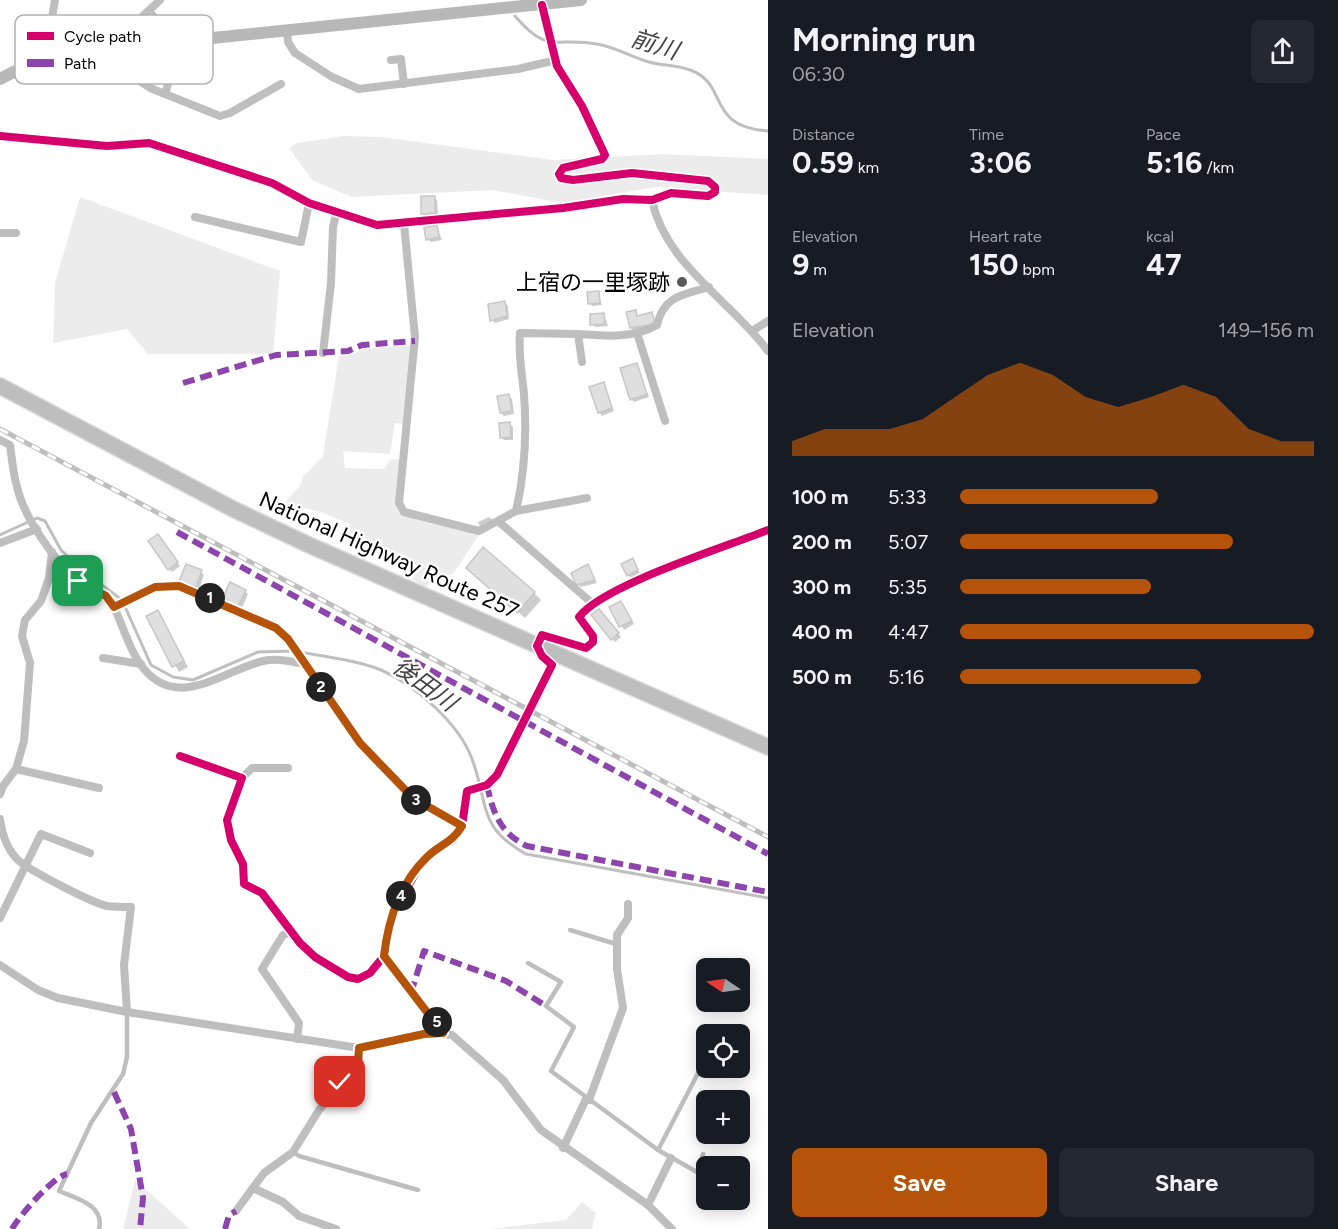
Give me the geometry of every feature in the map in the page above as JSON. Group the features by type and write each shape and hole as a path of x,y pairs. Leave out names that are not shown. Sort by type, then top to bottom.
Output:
{"highway":[{"name":"National Highway Route 257","path":"0,386 233,509 367,572 768,747"}],"street":[{"path":"52,15 54,0"},
{"path":"146,15 160,0"},
{"path":"213,38 524,3 542,5 581,0"},
{"path":"0,136 107,146 149,143 272,183 309,203 377,225 574,207 623,199 652,200 671,194 708,196 715,192 715,187 708,181 632,173 573,180 561,178 563,168 602,159 605,155 582,106 557,66 542,5"},
{"path":"149,12 152,15"},
{"path":"287,31 288,42 295,53 348,85 368,89 518,69 556,60"},
{"path":"391,60 402,59 404,84"},
{"path":"0,79 15,72"},
{"path":"144,84 220,116 230,113 281,84"},
{"path":"165,94 169,84"},
{"path":"652,200 660,228 673,249 752,331 768,351"},
{"path":"195,217 301,242 309,203"},
{"path":"323,353 331,283 333,227 337,211"},
{"path":"404,224 415,337 409,382 405,465 399,507 404,512 421,518 479,531 516,511 587,498"},
{"path":"0,232 16,232"},
{"path":"516,511 524,477 526,448 524,394 518,351 520,333 626,336 657,325 660,311 672,299 709,287"},
{"path":"752,331 768,321"},
{"path":"637,333 665,421"},
{"path":"578,334 582,362"},
{"path":"0,440 10,445 17,488 28,515 52,552 78,581 106,596 115,606 141,664 160,682 187,688 201,686 263,661 278,659 303,662"},
{"path":"498,522 593,604"},
{"path":"0,543 36,527"},
{"path":"537,699 552,665 542,656 537,646 542,635 581,647 591,645 593,636 579,617 593,604 617,589 768,530"},
{"path":"0,794 16,769 24,741 30,663 22,636 25,620 41,601 49,578 52,552"},
{"path":"115,606 155,587 186,588 276,628 290,643 360,743 413,798 462,826"},
{"path":"103,658 141,664"},
{"path":"288,768 252,768 242,778 227,820 231,840 243,864 244,884 262,893 291,932 315,957 348,977 358,979 370,973 384,956 390,918 425,858 453,840 462,826 467,791 487,785 497,775 529,713"},
{"path":"180,756 242,778"},
{"path":"16,769 99,788"},
{"path":"0,819 2,835 18,860 105,905 131,907 124,965 127,1012"},
{"path":"0,918 41,834 90,853"},
{"path":"563,1148 588,1099 623,1008 616,944 617,935 627,918 628,904"},
{"path":"291,932 283,935 262,969 299,1023 297,1039"},
{"path":"0,965 38,990 58,998 127,1012 297,1039 359,1048 424,1034 452,1035 503,1080 541,1130 563,1148 648,1205 672,1229"},
{"path":"236,1211 255,1189 264,1173 293,1152 319,1110 358,1064 359,1048"},
{"path":"648,1205 671,1158"},
{"path":"255,1189 283,1202 299,1216 336,1229"}],"lane":[{"path":"570,930 616,944"},
{"path":"384,956 443,1033"},
{"path":"528,963 561,982 546,1006 574,1027 551,1071 658,1150 697,1172 703,1154"},
{"path":"99,1229 99,1215 93,1206 58,1191 91,1123 123,1074 128,1057 127,1012"},
{"path":"658,1150 696,1077"},
{"path":"293,1152 299,1156 418,1190"}],"shaded area":[{"path":"344,136 381,137 553,160 663,154 768,159 768,195 656,187 561,203 493,190 351,197 312,180 289,148 297,143"},
{"path":"80,197 280,271 273,354 148,354 127,329 53,343 55,283"},
{"path":"413,345 404,424 395,423 390,454 343,451 345,468 384,469 391,459 402,460 396,503 399,513 429,523 480,533 454,573 424,587 348,533 350,524 318,511 288,505 285,502 300,486 303,477 323,456 339,356 354,354 362,349"},
{"path":"135,1180 190,1229 123,1229"},
{"path":"582,1202 596,1213 592,1229 490,1229 566,1220"}],"building":[{"path":"421,196 435,196 435,213 421,214"},
{"path":"437,225 439,237 426,240 424,228"},
{"path":"599,291 600,303 588,304 587,292"},
{"path":"505,301 507,316 490,321 488,304"},
{"path":"636,310 637,316 652,312 655,324 630,328 626,312"},
{"path":"604,313 605,324 590,325 590,314"},
{"path":"637,363 647,394 630,400 620,368"},
{"path":"604,382 612,408 598,413 589,387"},
{"path":"509,394 512,411 500,413 497,396"},
{"path":"510,422 511,437 500,438 499,423"},
{"path":"158,534 178,562 168,570 148,541"},
{"path":"483,547 535,592 517,613 466,568"},
{"path":"633,558 638,570 627,576 621,564"},
{"path":"186,564 202,570 196,587 179,581"},
{"path":"588,564 595,580 576,585 571,573"},
{"path":"230,582 246,590 238,606 222,599"},
{"path":"621,601 632,621 619,627 609,607"},
{"path":"599,609 619,633 611,640 591,615"},
{"path":"158,610 184,661 172,667 146,616"}],"waterway":[{"name":"前川","path":"515,16 536,36 545,40 597,44 649,62 690,70 702,76 710,85 720,104 734,121 748,128 768,131"},
{"name":"後田川","path":"0,535 37,518 45,521 61,550 82,570 122,600 151,665 173,677 193,680 258,652 293,651"},
{"name":"後田川","path":"300,652 351,661 381,670 422,695 447,720 466,746 492,824 510,844 526,854 768,898"}],"tunnel":[{"path":"529,713 537,699"}],"railway":[{"path":"0,429 768,837"}],"marked path":[{"path":"183,383 276,355 348,351 362,345 415,341"},
{"path":"177,532 768,854"},
{"path":"487,785 499,821 510,835 527,846 768,892"},
{"path":"411,993 424,951 506,981 546,1006"},
{"path":"114,1092 131,1129 143,1198 140,1229"},
{"path":"12,1229 29,1206 61,1176 67,1174"},
{"path":"225,1229 229,1215 236,1211"}],"cycle path":[{"path":"0,136 107,146 149,143 272,183 309,203 377,225 563,208 623,199 652,200 671,193 708,196 715,192 715,187 708,181 632,173 573,180 561,178 559,174 563,168 602,159 605,155 582,106 557,66 542,5"},
{"path":"180,756 242,778 227,820 231,840 243,864 244,884 262,893 300,943 315,957 348,977 358,979 370,973 384,956 390,918 419,867 432,853 453,840 462,826 467,791 487,785 497,775 552,665 542,656 537,646 542,635 586,648 593,642 593,636 579,617 592,605 638,580 768,530"}],"place":[{"name":"上宿の一里塚跡","path":"682,282"}],"route":[{"path":"78,581 106,596 114,607 155,587 186,588 276,628 288,639 360,743 413,798 462,826 453,840 425,858 406,888 390,918 384,956 418,1002 441,1026 443,1033 429,1033 370,1048 359,1048 358,1064 340,1082"}]}
